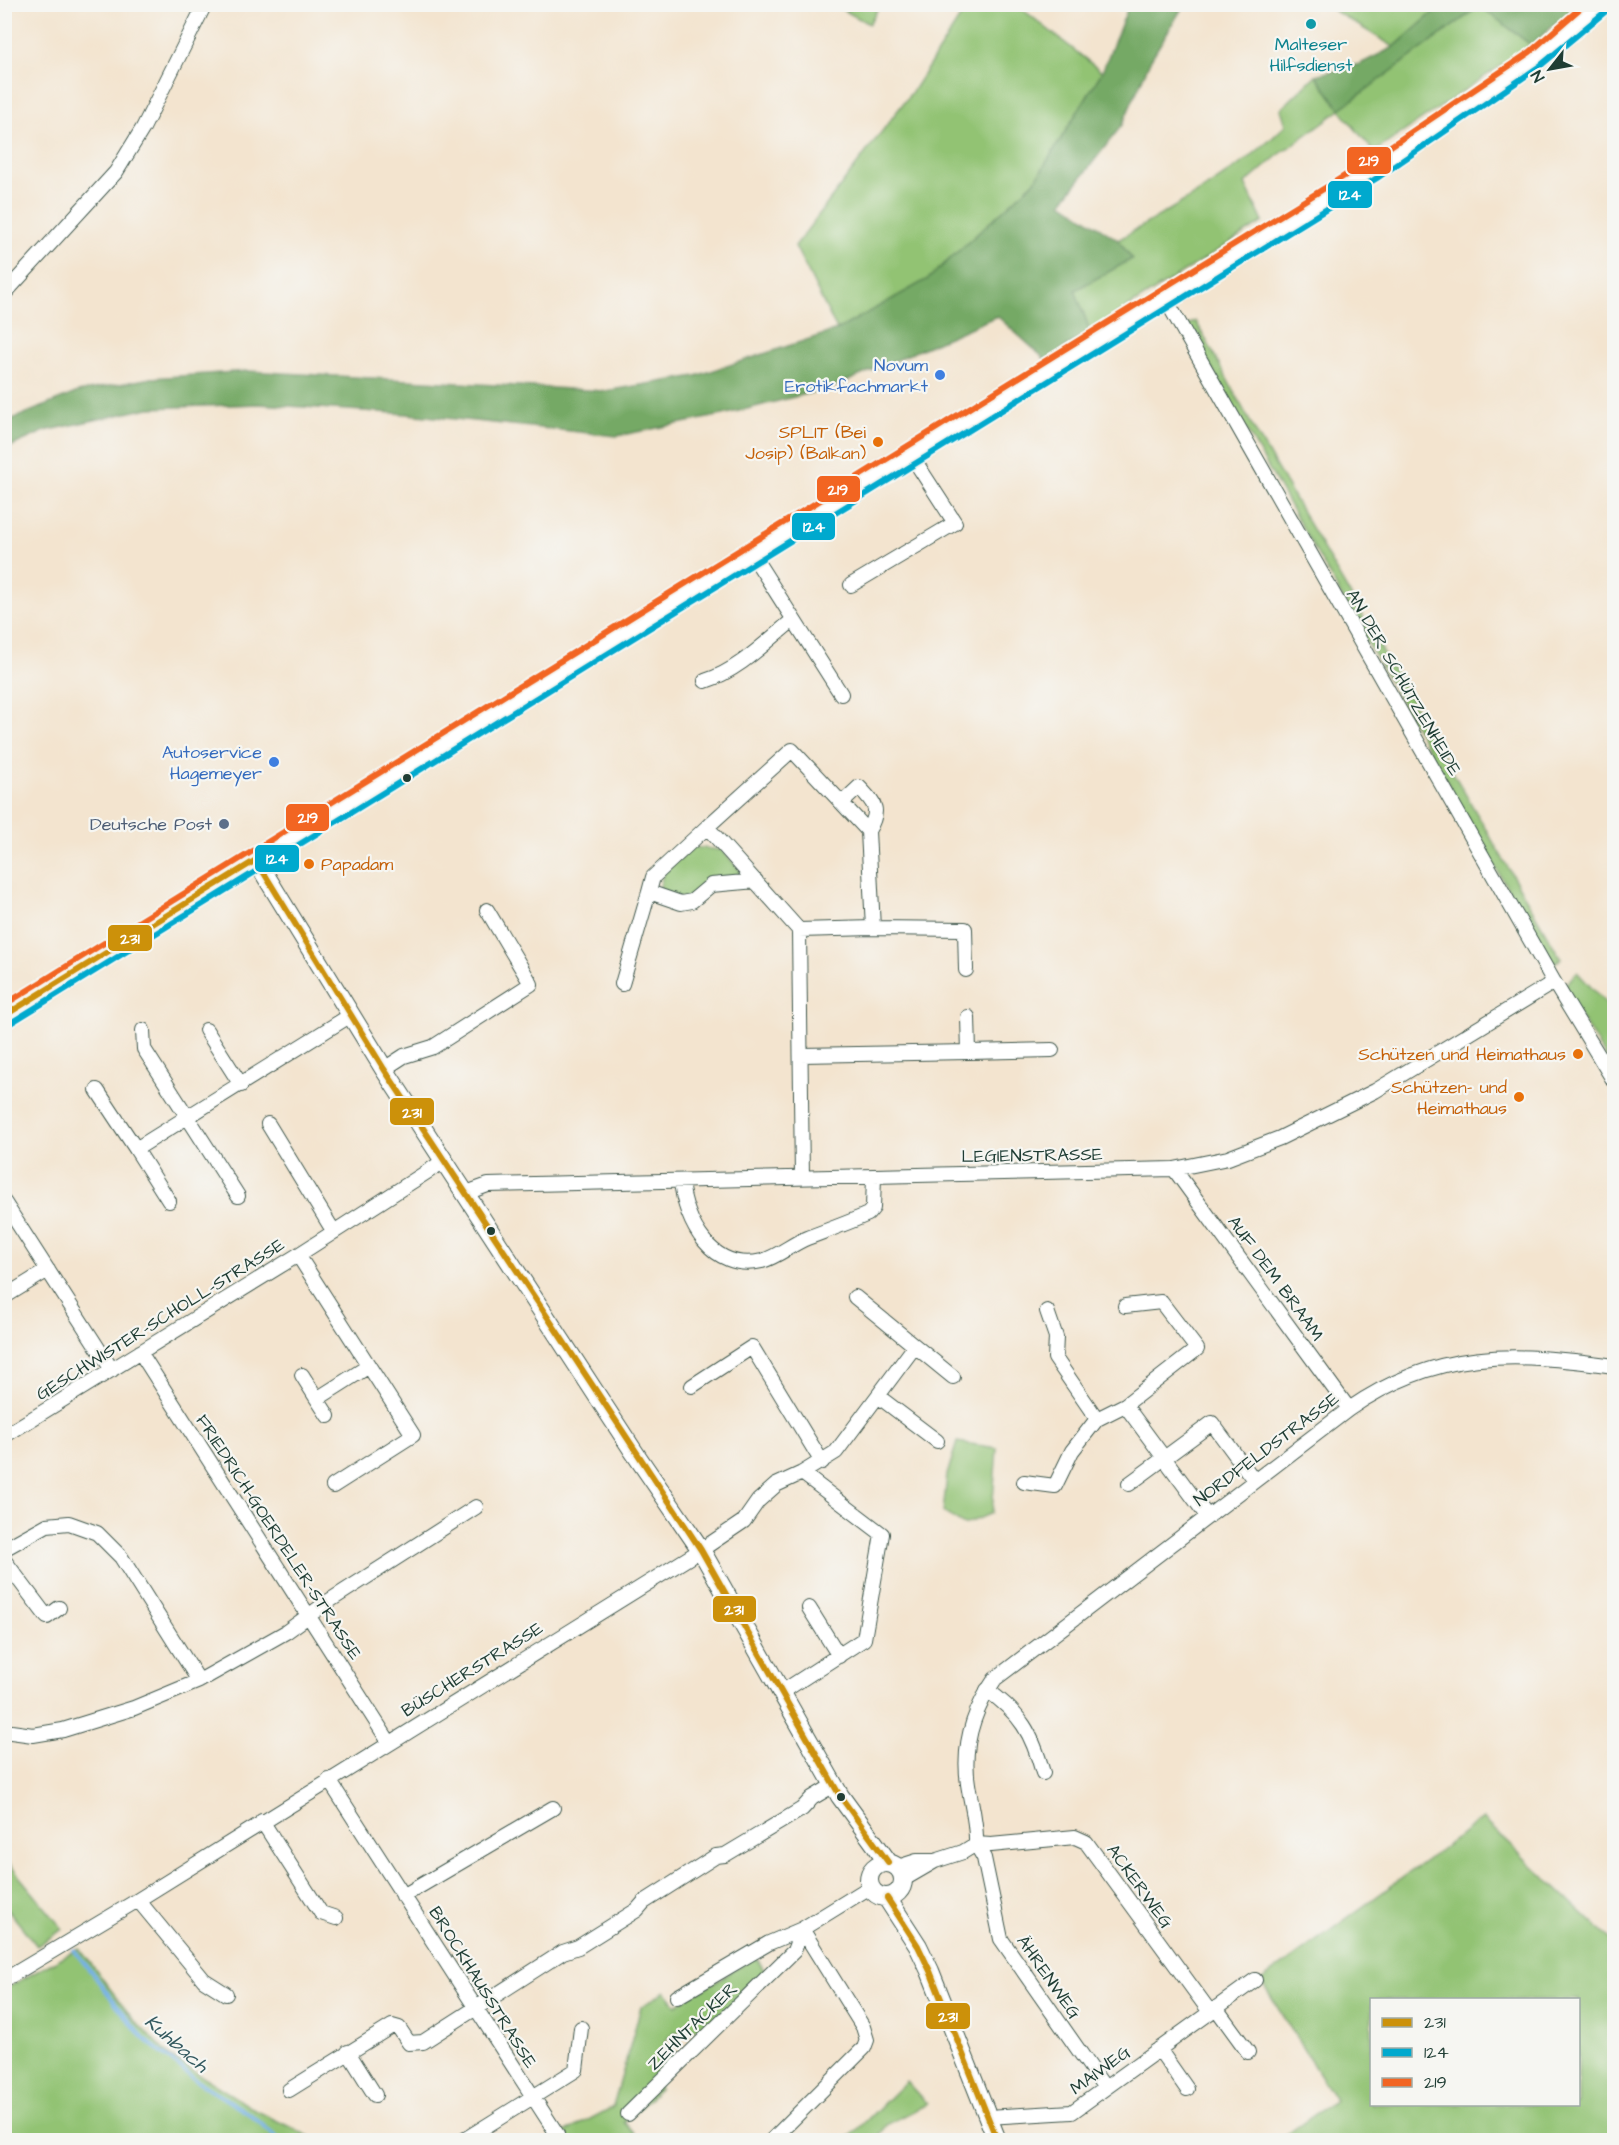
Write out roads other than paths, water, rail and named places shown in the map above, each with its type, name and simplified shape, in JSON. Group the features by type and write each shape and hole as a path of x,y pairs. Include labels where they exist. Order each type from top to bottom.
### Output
{"main road":[{"path":"4,1016 1372,170 1480,99 1535,59 1600,4"}],"street":[{"path":"4,294 116,172 143,128 205,4"},
{"name":"AN DER SCHÜTZENHEIDE","path":"1165,298 1554,982 1614,1081"},
{"path":"851,585 955,523 912,455"},
{"path":"752,554 841,694"},
{"path":"705,681 716,678 743,660 793,620"},
{"path":"622,984 653,877 792,750 868,831"},
{"path":"842,803 859,787 875,804 875,818 868,831 873,928"},
{"path":"707,827 799,930 802,1178"},
{"path":"256,860 384,1069 701,1550 888,1879 918,1946 997,2140"},
{"path":"649,892 681,903 692,901 711,885 756,881"},
{"path":"384,1069 404,1056 433,1047 531,984 487,910"},
{"path":"799,930 965,929 966,970"},
{"name":"LEGIENSTRASSE","path":"466,1193 481,1186 1174,1169 1227,1158 1280,1138 1375,1091 1554,982"},
{"path":"136,1149 351,1015"},
{"path":"968,1017 969,1052"},
{"path":"143,1030 144,1048 238,1196"},
{"path":"206,1030 241,1085"},
{"path":"801,1055 1052,1050"},
{"path":"97,1090 169,1201"},
{"path":"268,1124 334,1232"},
{"name":"GESCHWISTER-SCHOLL-STRASSE","path":"4,1436 298,1255 444,1161"},
{"name":"AUF DEM BRAAM","path":"1174,1169 1349,1409"},
{"path":"681,1181 686,1211 704,1242 727,1259 747,1263 762,1261 807,1238 868,1214 873,1208 874,1176"},
{"path":"4,1202 112,1370"},
{"path":"298,1255 413,1435 333,1486"},
{"path":"4,1298 48,1270"},
{"path":"855,1298 953,1377"},
{"path":"1024,1482 1055,1486 1072,1451 1097,1419 1125,1405 1197,1349 1161,1302 1125,1306"},
{"path":"1047,1311 1056,1337 1055,1358 1097,1419"},
{"name":"BÜSCHERSTRASSE","path":"4,1980 138,1900 744,1521 758,1501 776,1485 822,1462 836,1452 915,1346"},
{"path":"692,1386 752,1347 822,1462"},
{"name":"FRIEDRICH-GOERDELER-STRASSE","path":"140,1352 389,1742"},
{"name":"NORDFELDSTRASSE","path":"976,1844 977,1827 968,1782 966,1749 973,1718 987,1690 1005,1669 1254,1480 1349,1409 1402,1378 1427,1368 1463,1360 1511,1356 1614,1366"},
{"path":"317,1399 369,1366"},
{"path":"302,1376 328,1416"},
{"path":"879,1397 937,1441"},
{"path":"1125,1405 1207,1516"},
{"path":"1129,1484 1212,1424 1254,1480"},
{"path":"782,1692 864,1639 882,1534 802,1473"},
{"path":"4,1731 33,1735 63,1730 134,1708 199,1681 252,1653 476,1507"},
{"path":"59,1608 47,1617 5,1551 47,1525 69,1523 98,1533 121,1557 199,1681"},
{"path":"809,1608 839,1656"},
{"path":"987,1690 1012,1708 1035,1745 1043,1773"},
{"name":"BROCKHAUSSTRASSE","path":"329,1780 556,2134"},
{"path":"289,2090 392,2026 399,2028 409,2043 419,2044 563,1952 578,1947 637,1910 644,1902 716,1856 725,1855 802,1809 812,1798 834,1785"},
{"name":"BROCKHAUSSTRASSE","path":"403,1896 553,1808"},
{"path":"262,1821 321,1913 336,1918"},
{"name":"ACKERWEG","path":"976,1844 991,1845 1075,1837 1086,1842 1213,2010"},
{"path":"888,1879 963,1852 976,1844"},
{"name":"ÄHRENWEG","path":"976,1844 984,1858 1001,1939 1105,2088"},
{"name":"ZEHNTACKER","path":"677,1996 769,1943 802,1929 888,1879"},
{"path":"138,1900 204,1980 226,1994"},
{"path":"772,2140 864,2048 867,2040 863,2027 802,1929"},
{"name":"ZEHNTACKER","path":"628,2114 782,1964 794,1951 802,1929"},
{"path":"769,1943 782,1964"},
{"name":"MAIWEG","path":"988,2117 1072,2112 1255,1980"},
{"path":"1213,2010 1248,2052"},
{"name":"BROCKHAUSSTRASSE","path":"464,2140 576,2070 581,2028"},
{"name":"MAIWEG","path":"1159,2049 1187,2089"},
{"path":"348,2052 375,2095"}],"waterway":[{"name":"Kuhbach","path":"74,1950 143,2038 197,2081 251,2115 279,2140"}],"place":[{"name":"Malteser Hilfsdienst","path":"1311,24"},
{"name":"Novum Erotikfachmarkt","path":"940,375"},
{"name":"SPLIT (Bei Josip) (Balkan)","path":"878,442"},
{"name":"Autoservice Hagemeyer","path":"274,762"},
{"name":"Deutsche Post","path":"224,824"},
{"name":"Papadam","path":"309,864"},
{"name":"Schützen und Heimathaus","path":"1578,1054"},
{"name":"Schützen- und Heimathaus","path":"1519,1097"}]}
